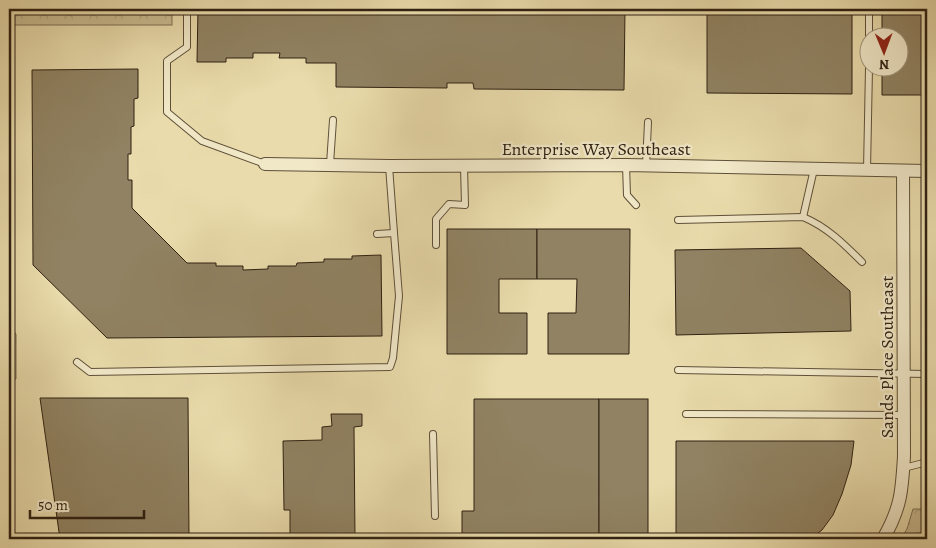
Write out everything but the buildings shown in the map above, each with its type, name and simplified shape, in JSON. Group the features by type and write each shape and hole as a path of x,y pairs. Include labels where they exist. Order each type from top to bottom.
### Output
{"street":[{"name":"Enterprise Way Southeast","path":"265,164 389,166 626,165 927,171"},
{"name":"Sands Place Southeast","path":"882,539 898,509 904,468 903,171"}],"lane":[{"path":"186,9 187,47 166,61 167,112 202,141 265,164"},
{"path":"869,9 869,28"},
{"path":"867,170 868,78"},
{"path":"330,164 333,120"},
{"path":"646,166 648,122"},
{"path":"626,165 627,195 636,205"},
{"path":"77,362 90,372 390,367 393,358 399,296 389,166"},
{"path":"436,245 436,219 449,204 465,205 464,166"},
{"path":"803,218 814,169"},
{"path":"678,220 803,218 818,224 834,235 862,262"},
{"path":"377,234 394,233"},
{"path":"678,370 927,374"},
{"path":"686,414 904,415"},
{"path":"433,434 435,516"},
{"path":"904,468 927,462"}],"green space":[{"path":"9,9 172,9 172,25 9,25"},
{"path":"9,326 16,334 16,379 9,380"},
{"path":"913,509 927,509 927,539 901,539 907,529"}]}
